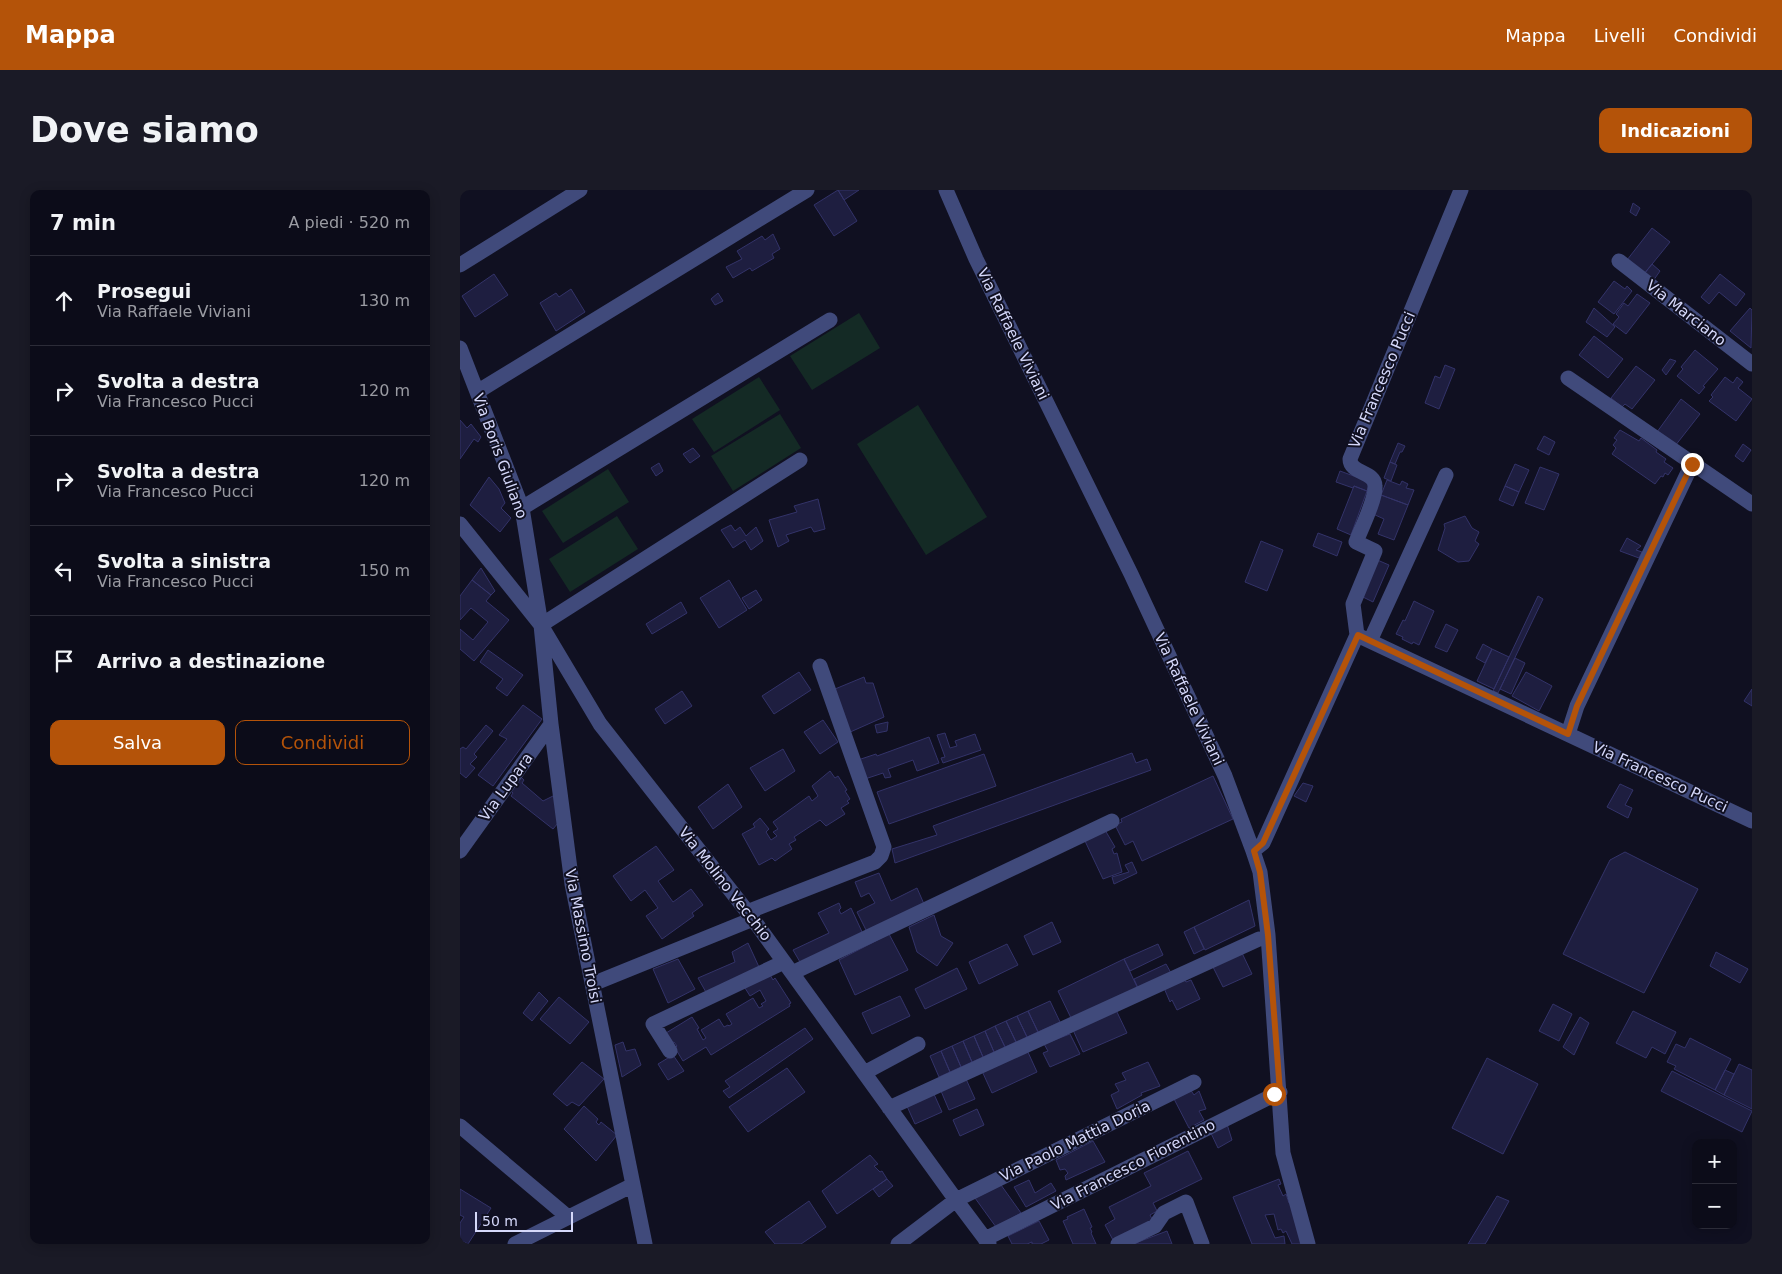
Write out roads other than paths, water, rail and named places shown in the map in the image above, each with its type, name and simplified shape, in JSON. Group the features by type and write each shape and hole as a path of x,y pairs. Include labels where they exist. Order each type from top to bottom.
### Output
{"street":[{"path":"460,265 580,190"},
{"path":"477,392 807,190"},
{"name":"Via Raffaele Viviani","path":"946,190 976,259 1143,599 1225,776 1254,851 1260,872 1268,935 1283,1153 1308,1244"},
{"name":"Via Francesco Pucci","path":"1461,190 1350,459 1350,464 1355,470 1373,480 1375,485 1373,498 1356,542 1375,551 1353,604 1364,638 1752,821"},
{"name":"Via Marciano","path":"1619,262 1752,364"},
{"path":"522,508 830,320"},
{"name":"Via Boris Giuliano","path":"460,348 522,508 541,625"},
{"path":"1568,378 1752,504"},
{"path":"541,625 800,460"},
{"path":"1568,734 1577,706 1692,464"},
{"path":"1254,851 1263,843 1446,475"},
{"name":"Via Molino Vecchio","path":"460,524 541,625 600,724 750,916 987,1241"},
{"name":"Via Massimo Troisi","path":"541,625 551,724 572,884 646,1244"},
{"path":"600,981 875,862 881,856 884,847 820,666"},
{"name":"Via Lupara","path":"460,851 551,724"},
{"path":"670,1051 653,1024 788,967 1112,821"},
{"path":"889,1108 1259,939"},
{"path":"864,1073 918,1044"},
{"name":"Via Paolo Mattia Doria","path":"898,1244 956,1200 1194,1082"},
{"name":"Via Francesco Fiorentino","path":"987,1241 1280,1092"},
{"path":"460,1126 568,1217"},
{"path":"515,1244 633,1185"},
{"path":"1118,1244 1155,1226 1164,1213 1186,1202 1202,1244"}]}
